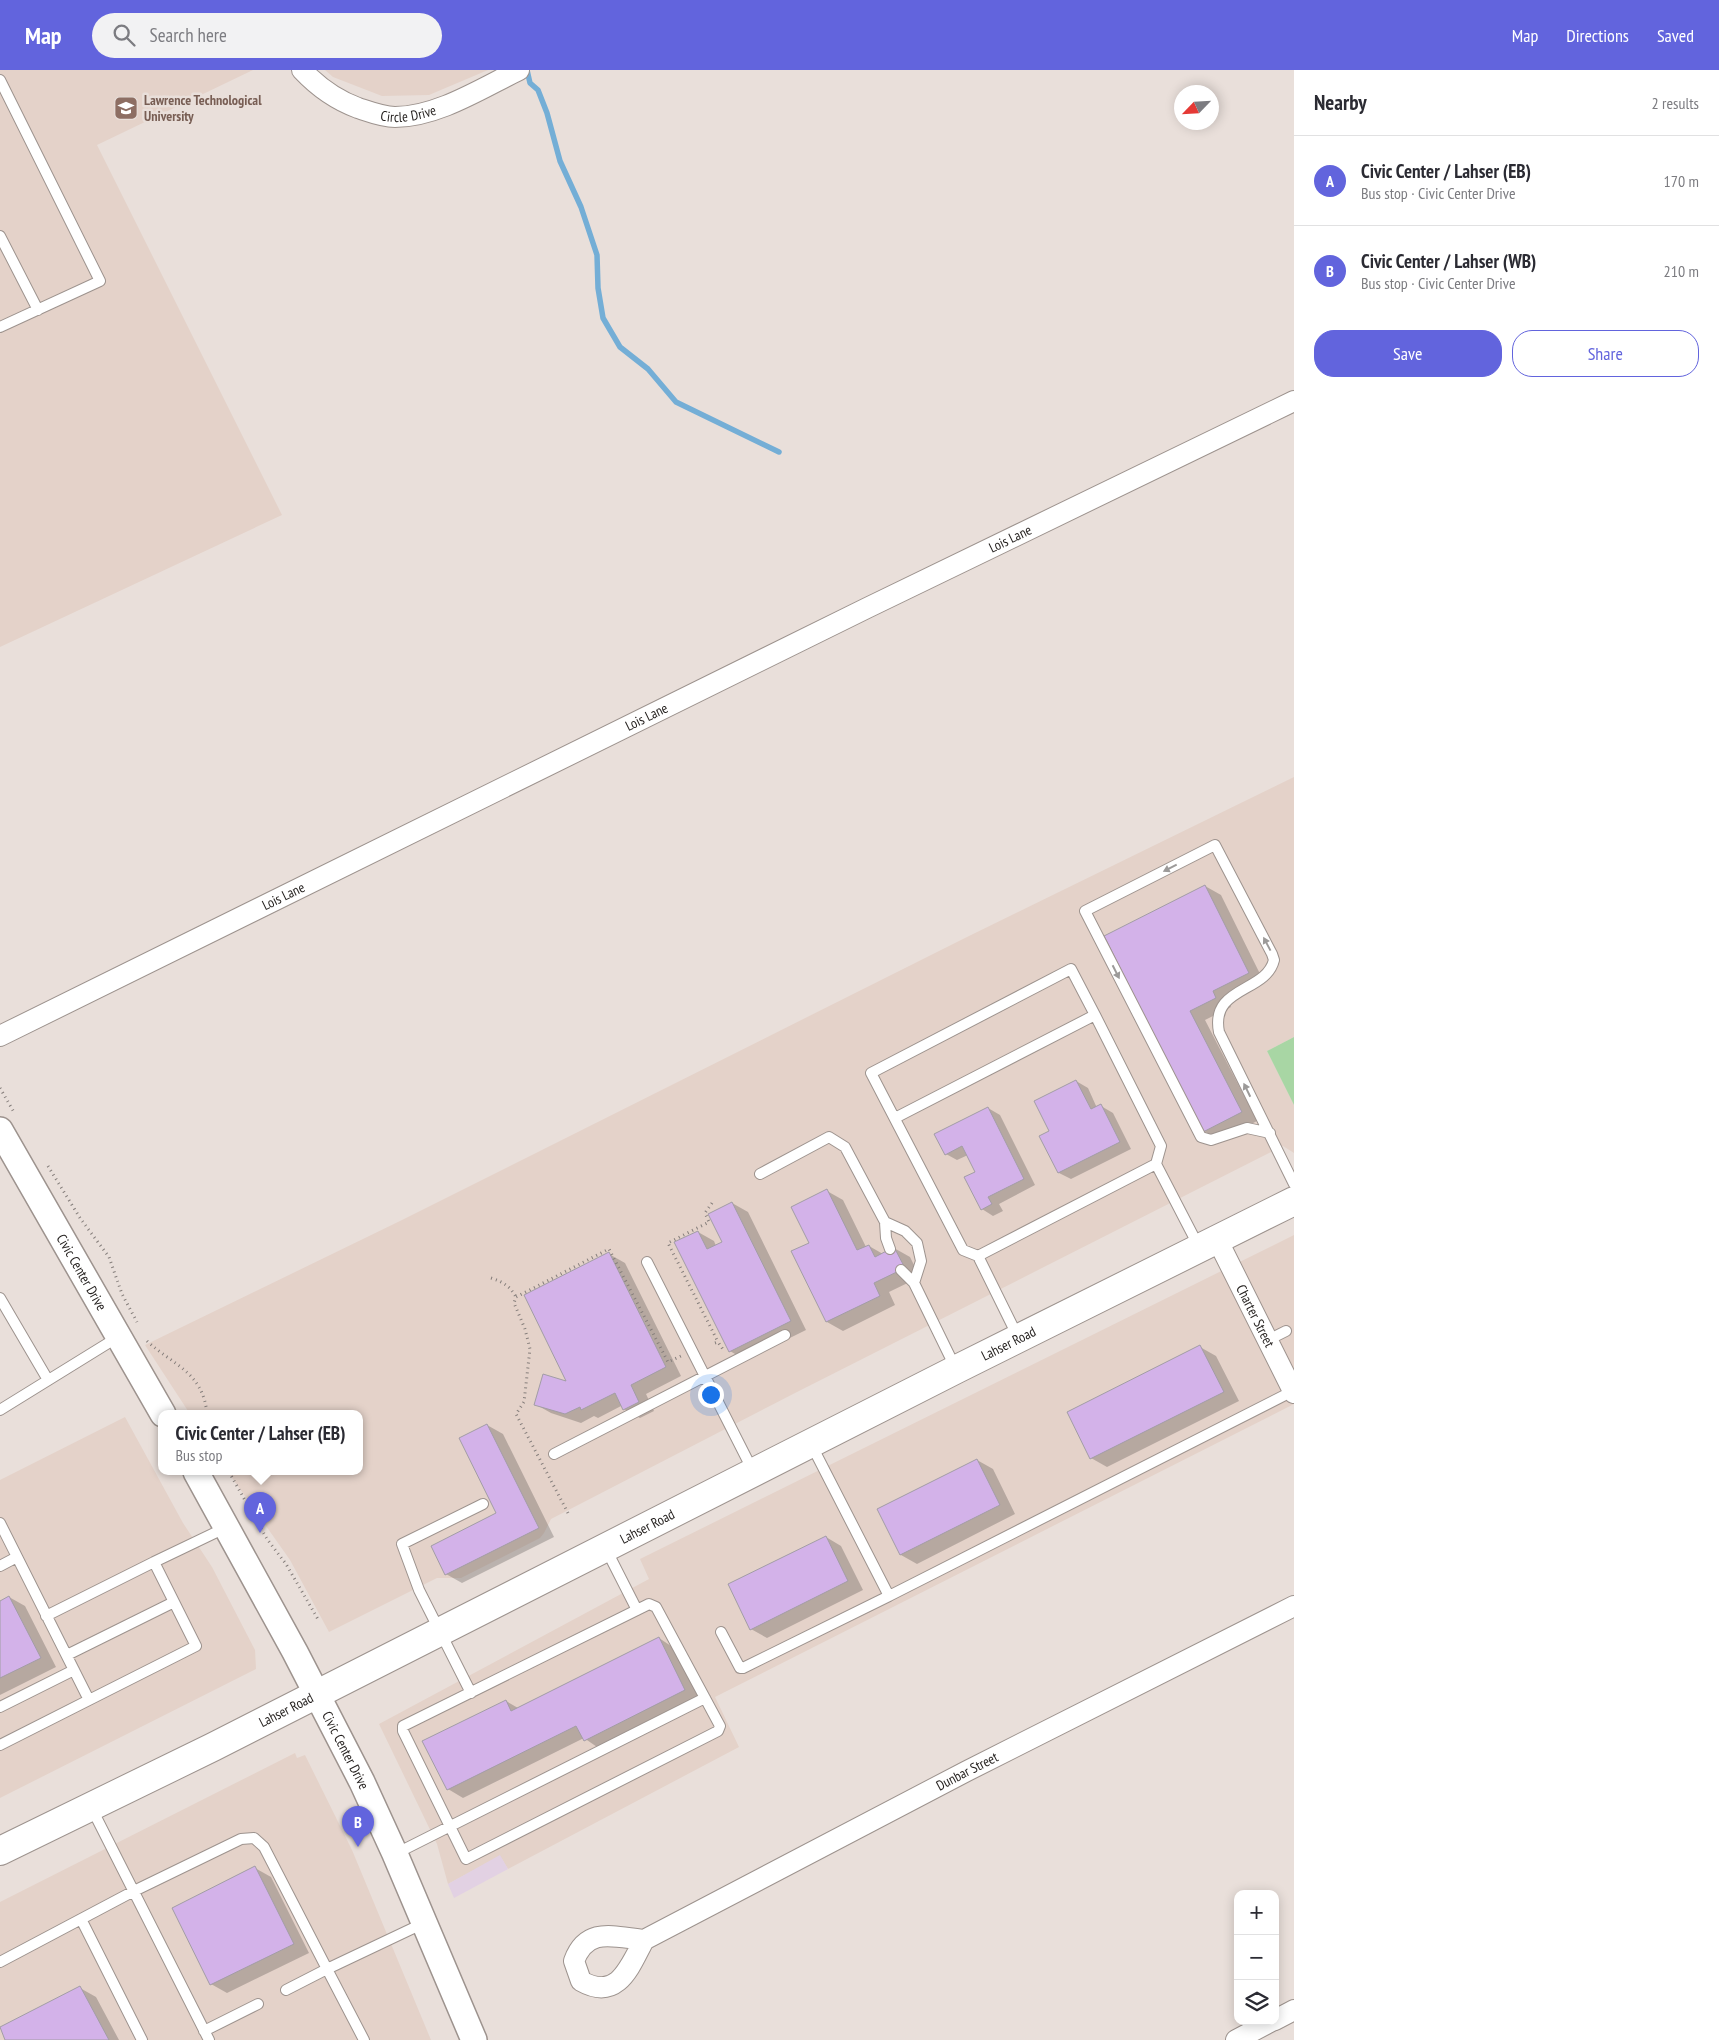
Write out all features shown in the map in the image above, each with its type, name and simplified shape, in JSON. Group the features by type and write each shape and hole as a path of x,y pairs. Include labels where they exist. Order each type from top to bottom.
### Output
{"main road":[{"name":"Lahser Road","path":"0,1851 213,1747 1019,1338 1294,1201"}],"street":[{"name":"Circle Drive","path":"302,70 328,94 371,113 393,118 415,116 434,110 519,70"},
{"name":"Lois Lane","path":"0,1036 867,608 1294,401"},
{"name":"Civic Center Drive","path":"9,1125 128,1331 161,1410"},
{"name":"Charter Street","path":"1208,1244 1268,1340 1294,1392"},
{"name":"Civic Center Drive","path":"198,1475 317,1693 395,1854 474,2040"},
{"name":"Dunbar Street","path":"644,1940 967,1771 1294,1606"},
{"path":"1279,2018 1294,2010"},
{"path":"1236,2040 1264,2025"}],"lane":[{"path":"0,80 100,281 0,327"},
{"path":"0,236 38,310"},
{"path":"1270,1133 1247,1128 1211,1140 1205,1140 1197,1134 1085,911 1215,845 1274,960 1268,972 1228,999 1222,1007 1218,1024 1220,1032 1270,1133 1294,1184"},
{"path":"978,1256 1156,1164 1162,1146 1072,969 871,1073 963,1250 978,1256 1019,1338"},
{"path":"894,1118 1095,1015"},
{"path":"760,1174 829,1137 845,1147 885,1222 886,1238 890,1249"},
{"path":"1156,1164 1208,1244"},
{"path":"885,1222 905,1231 916,1243 921,1261 914,1283"},
{"path":"647,1262 754,1472"},
{"path":"901,1270 914,1283 957,1370"},
{"path":"0,1298 48,1380"},
{"path":"1268,1340 1286,1330"},
{"path":"0,1410 128,1331"},
{"path":"554,1454 785,1335"},
{"path":"720,1632 740,1668 743,1668 1294,1392"},
{"path":"811,1444 889,1596"},
{"path":"470,1693 439,1633 410,1570 402,1544 483,1504"},
{"path":"0,1523 89,1700"},
{"path":"46,1616 226,1527"},
{"path":"605,1548 637,1610"},
{"path":"0,1566 17,1557"},
{"path":"0,1745 196,1646 154,1562"},
{"path":"66,1655 174,1602"},
{"path":"649,1604 656,1607 720,1726 718,1731 701,1740 466,1859 403,1732 403,1726 470,1693 649,1604"},
{"path":"0,1707 74,1670"},
{"path":"395,1854 705,1698"},
{"path":"91,1805 207,2035 258,2004"},
{"path":"0,1962 134,1891 241,1839 254,1838 264,1847 364,2040"},
{"path":"81,1919 142,2040"},
{"path":"286,1990 424,1923"}],"path":[{"path":"0,1088 9,1125"},
{"path":"47,1164 80,1218 109,1256 122,1294 128,1331"},
{"path":"712,1203 705,1213 709,1222 668,1243 718,1342"},
{"path":"568,1513 516,1414 524,1402 530,1349 525,1329 514,1303 516,1297 609,1249 668,1362 683,1355"},
{"path":"491,1278 502,1281 511,1288 516,1297"},
{"path":"143,1333 148,1341 186,1370 198,1382 206,1410"},
{"path":"231,1475 267,1539 286,1564 319,1621"}],"shaded area":[{"path":"0,70 253,70 97,145 282,515 0,647"},
{"path":"325,70 488,70 429,95 382,96 333,77"},
{"path":"1294,777 1294,1037 1267,1051 1294,1105 1294,1153 1283,1146 551,1519 540,1538 461,1578 437,1578 329,1632 290,1560 230,1475 363,1475 363,1410 187,1410 145,1345 400,1221 967,937"},
{"path":"1294,1235 1294,1404 715,1697 739,1747 508,1869 500,1856 448,1884 437,1844 379,1724 649,1579 640,1559"},
{"path":"125,1417 183,1523 212,1567 255,1650 256,1669 0,1798 0,1480"},
{"path":"295,1753 297,1758 305,1755 352,1850 431,2040 0,2040 0,1902"},
{"path":"500,1855 508,1869 454,1898 448,1884"}],"green space":[{"path":"1294,1037 1294,1105 1267,1051"}],"building":[{"path":"1205,885 1249,973 1213,991 1216,998 1190,1011 1242,1112 1203,1132 1104,936"},
{"path":"1076,1080 1091,1109 1101,1104 1120,1142 1058,1173 1039,1136 1049,1131 1034,1101"},
{"path":"988,1107 1024,1179 988,1197 992,1204 981,1210 964,1177 975,1172 962,1146 945,1155 934,1134"},
{"path":"827,1189 857,1250 869,1245 875,1257 894,1247 905,1268 874,1283 880,1296 826,1322 791,1251 809,1243 791,1207"},
{"path":"732,1202 791,1321 729,1352 674,1242 698,1231 707,1249 722,1242 708,1214"},
{"path":"609,1252 666,1367 631,1385 639,1402 623,1410 615,1393 581,1410 580,1407 565,1414 534,1405 543,1374 566,1381 524,1295"},
{"path":"1200,1345 1224,1392 1090,1459 1067,1412"},
{"path":"487,1424 539,1528 445,1575 431,1546 496,1513 459,1438"},
{"path":"977,1459 1000,1505 900,1555 877,1509"},
{"path":"826,1536 848,1581 750,1630 728,1584"},
{"path":"9,1596 41,1658 0,1678 0,1601"},
{"path":"659,1637 685,1690 584,1741 576,1726 447,1790 422,1741 506,1700 511,1711"},
{"path":"255,1866 294,1944 210,1985 172,1908"},
{"path":"80,1986 109,2040 5,2040 0,2027"}],"waterway":[{"path":"527,70 530,83 538,90 547,113 560,161 581,207 597,255 598,288 603,318 620,347 648,369 676,402 779,452"}],"place":[{"name":"Lawrence Technological University","path":"126,108"},
{"name":"Civic Center / Lahser (EB)","path":"260,1533"},
{"name":"Civic Center / Lahser (WB)","path":"358,1847"}]}
